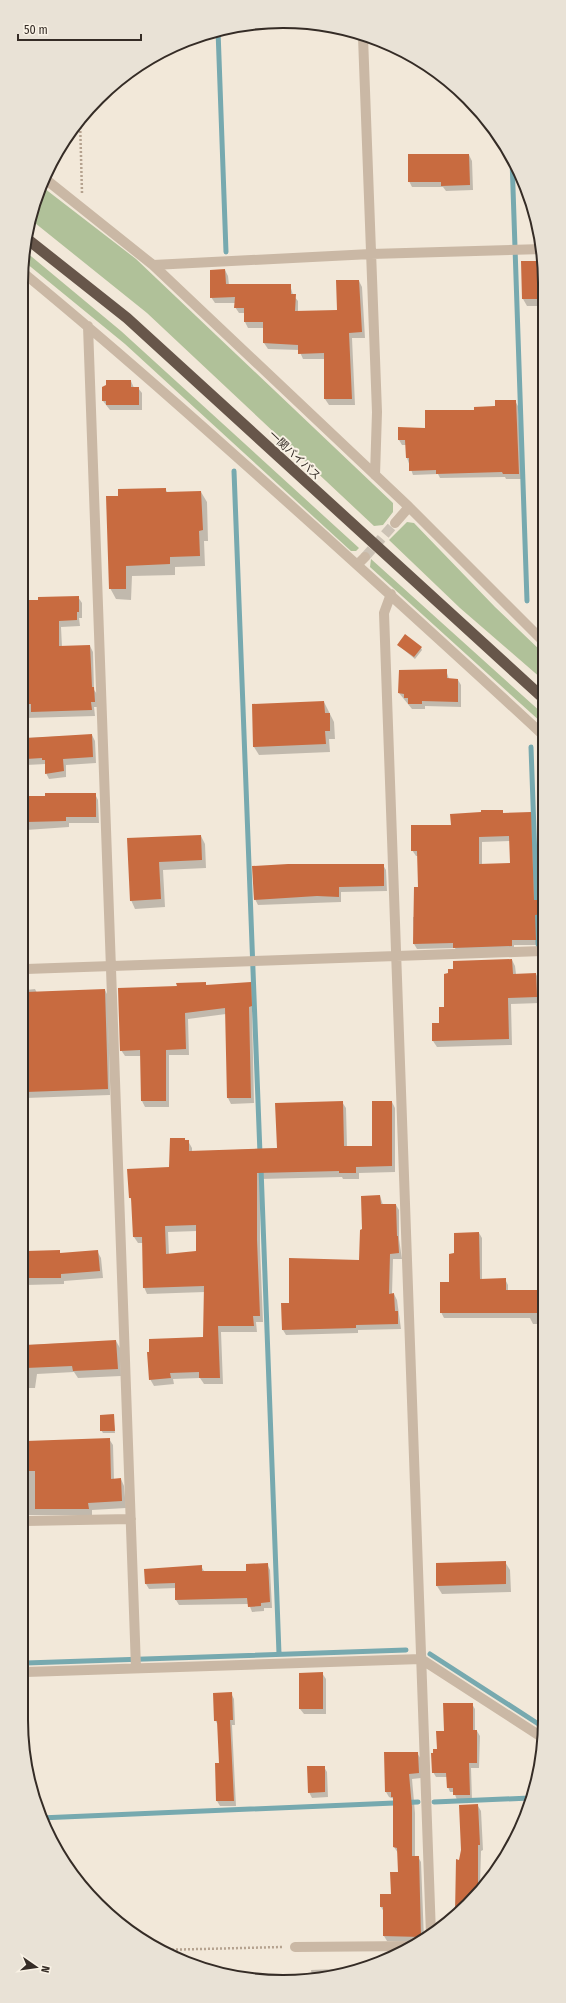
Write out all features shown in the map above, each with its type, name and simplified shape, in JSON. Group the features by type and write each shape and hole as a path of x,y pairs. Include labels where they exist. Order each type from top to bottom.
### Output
{"highway":[{"name":"一関バイパス","path":"31,242 126,318 538,693"}],"street":[{"path":"363,41 377,412 374,475"},
{"path":"49,182 152,265 409,507 538,636"},
{"path":"152,265 371,254 536,249"},
{"path":"28,277 88,326 391,594 538,730"},
{"path":"88,326 136,1668"},
{"path":"395,523 409,507"},
{"path":"357,565 365,557"},
{"path":"391,594 384,613 431,1928"},
{"path":"28,969 538,951"},
{"path":"28,1521 131,1519"},
{"path":"28,1672 422,1659 537,1734"},
{"path":"296,1947 401,1946"}],"path":[{"path":"78,206 83,192 80,129"},
{"path":"172,1950 296,1947"}],"green space":[{"path":"46,189 136,259 393,503 393,512 383,525 374,526 147,313 35,223"},
{"path":"30,255 121,331 359,548 356,551 351,551 125,344 29,265"},
{"path":"407,522 414,523 495,607 538,648 538,676 460,608 389,540"},
{"path":"371,559 538,709 538,719 370,567"}],"building":[{"path":"408,154 469,154 470,185 441,186 441,182 408,182"},
{"path":"521,261 537,261 538,299 522,299"},
{"path":"225,269 226,284 291,284 291,294 296,294 295,311 337,310 336,280 359,280 362,332 349,333 352,399 324,399 324,353 298,354 298,345 263,343 263,322 244,322 244,308 234,308 235,297 210,298 210,270"},
{"path":"106,380 131,380 131,387 139,387 139,405 106,405 106,401 102,401 102,387 106,385"},
{"path":"495,400 516,400 519,474 503,474 502,472 436,474 436,470 409,471 409,458 406,458 405,440 398,440 398,427 425,428 425,410 474,410 474,407 495,406"},
{"path":"166,488 166,492 201,491 203,530 199,531 200,556 170,557 170,564 126,566 126,589 109,589 106,496 118,496 118,489"},
{"path":"79,596 79,612 77,612 77,620 59,621 59,646 90,645 92,687 94,687 95,702 91,702 92,710 31,712 31,704 28,704 28,600 38,600 38,597"},
{"path":"405,634 422,647 414,657 397,645"},
{"path":"447,669 447,678 458,679 458,702 422,701 422,704 408,704 408,698 404,698 404,694 398,693 399,670"},
{"path":"324,701 325,713 330,713 330,731 325,731 326,744 253,747 252,704"},
{"path":"92,734 93,757 63,759 64,771 45,774 45,760 42,760 42,758 28,759 28,738"},
{"path":"45,793 96,793 96,817 66,817 66,821 28,822 28,796 45,796"},
{"path":"481,810 503,810 503,813 531,812 534,900 538,900 538,915 535,915 536,940 512,940 512,946 453,948 453,943 413,944 414,887 418,887 417,851 411,851 411,825 451,825 450,814 481,812","holes":["509,836 510,863 479,864 479,837"]},
{"path":"201,835 202,860 159,862 161,899 130,901 127,838"},
{"path":"288,864 384,864 384,886 339,887 339,897 317,896 254,900 252,866"},
{"path":"512,959 513,974 536,973 537,997 508,998 509,1039 432,1041 432,1023 439,1023 439,1007 444,1007 444,974 448,973 448,969 453,969 453,961"},
{"path":"206,982 206,985 251,982 252,1006 249,1007 251,1098 227,1098 225,1008 185,1013 186,1049 166,1050 166,1101 141,1101 140,1050 120,1051 118,988 177,986 176,983"},
{"path":"105,989 108,1089 28,1092 28,992"},
{"path":"343,1101 344,1146 372,1146 372,1101 392,1101 392,1166 356,1167 356,1173 339,1173 339,1171 257,1173 257,1240 260,1316 253,1316 254,1326 218,1326 220,1378 199,1378 199,1372 170,1373 171,1378 149,1380 147,1352 149,1352 149,1339 203,1337 204,1286 143,1288 142,1237 133,1237 131,1198 129,1198 127,1169 169,1167 170,1138 185,1138 185,1140 189,1140 189,1151 277,1148 275,1103","holes":["196,1225 196,1251 166,1254 165,1226"]},
{"path":"380,1195 381,1204 396,1204 399,1253 390,1254 389,1294 394,1293 395,1311 398,1311 398,1324 356,1325 356,1328 282,1330 281,1303 289,1303 289,1258 359,1260 360,1230 362,1229 361,1196"},
{"path":"479,1232 480,1279 506,1278 506,1290 538,1290 538,1313 440,1313 440,1282 449,1282 449,1254 454,1253 454,1233"},
{"path":"60,1250 60,1253 98,1250 100,1271 61,1274 61,1278 28,1278 28,1251"},
{"path":"116,1340 118,1369 73,1371 72,1366 28,1368 28,1345"},
{"path":"114,1414 115,1431 100,1431 100,1415"},
{"path":"110,1438 111,1479 121,1478 122,1501 88,1503 89,1509 35,1509 35,1471 28,1471 28,1441"},
{"path":"506,1561 506,1584 436,1586 436,1563"},
{"path":"268,1563 270,1602 261,1603 261,1606 248,1607 247,1598 175,1600 175,1583 145,1584 144,1569 202,1565 202,1571 246,1571 246,1564"},
{"path":"323,1672 323,1709 299,1709 299,1673"},
{"path":"232,1692 233,1720 230,1720 234,1801 216,1801 215,1763 219,1763 217,1721 214,1721 213,1693"},
{"path":"443,1703 473,1703 473,1730 477,1730 477,1763 469,1763 470,1795 453,1795 453,1788 447,1788 446,1773 432,1773 431,1753 433,1753 433,1749 437,1749 436,1731 444,1731"},
{"path":"384,1752 418,1752 419,1773 409,1774 412,1807 412,1856 419,1856 421,1934 417,1937 383,1936 383,1907 380,1907 380,1894 391,1894 390,1872 398,1872 397,1848 393,1847 393,1797 391,1797 391,1792 385,1792"},
{"path":"307,1766 325,1766 325,1792 308,1793"},
{"path":"478,1804 480,1845 478,1845 478,1884 455,1908 456,1859 459,1860 461,1850 459,1805"}],"waterway":[{"path":"218,37 226,252"},
{"path":"512,171 527,601"},
{"path":"234,471 260,1154"},
{"path":"531,747 538,943"},
{"path":"261,1168 279,1654"},
{"path":"28,1663 406,1650"},
{"path":"430,1654 538,1724"},
{"path":"434,1802 525,1798"},
{"path":"47,1818 418,1802"}],"tunnel":[{"path":"365,557 395,523"}]}
